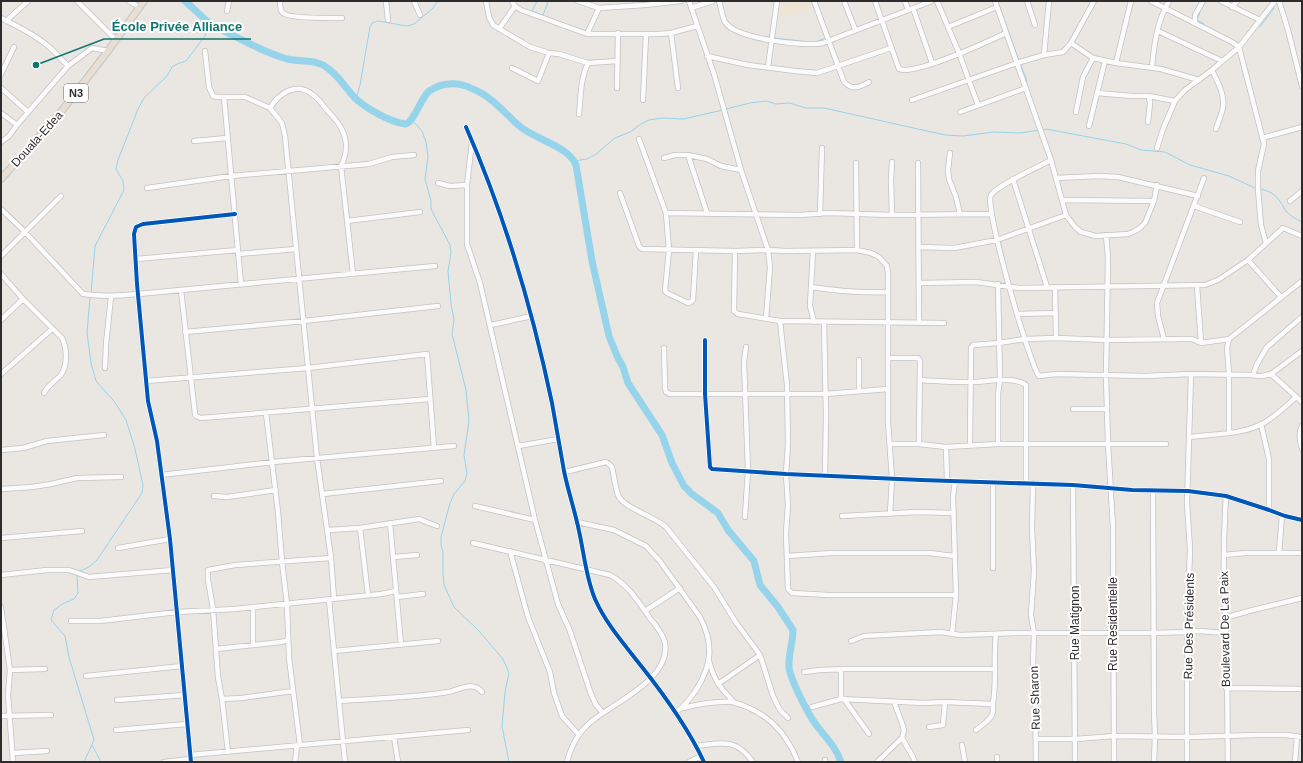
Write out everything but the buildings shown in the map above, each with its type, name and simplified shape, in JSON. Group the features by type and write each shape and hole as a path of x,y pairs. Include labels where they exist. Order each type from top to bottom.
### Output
{"highway":[{"name":"Douala-Edea","path":"1,179 60,113 144,1"}],"street":[{"path":"6,21 28,1"},
{"path":"77,1 116,40"},
{"path":"130,1 139,7"},
{"path":"227,11 229,1"},
{"path":"280,1 281,11 284,14 342,18"},
{"path":"386,1 388,20"},
{"path":"414,1 420,15"},
{"path":"486,1 489,17 493,25 530,47 588,63 617,60"},
{"path":"512,1 515,6 521,10 587,34 671,33 697,26"},
{"path":"578,1 599,8 681,1"},
{"path":"689,1 741,170 757,213 768,250 770,267 766,319"},
{"path":"691,8 713,1"},
{"path":"719,1 725,22 730,27 743,34 756,38 812,44 823,43 855,29 932,1"},
{"path":"768,67 777,1"},
{"path":"814,1 844,82 850,87 859,87 869,82"},
{"path":"844,1 855,29"},
{"path":"875,1 891,48 899,69 901,70 932,63 1006,33"},
{"path":"905,1 910,9 932,63"},
{"path":"937,1 959,53 978,105"},
{"path":"994,1 1051,160 1066,215 1075,228 1088,235 1096,236 1128,234 1140,228 1145,222 1154,201 1157,185"},
{"path":"1027,1 1035,25"},
{"path":"1044,55 1049,1"},
{"path":"912,100 1017,63 1044,55 1064,52 1071,43 1094,1"},
{"path":"1116,63 1131,1"},
{"path":"1151,1 1232,42 1238,47 1264,147 1258,171 1258,202 1260,225 1266,243"},
{"path":"1152,68 1154,44 1168,1"},
{"path":"1187,19 1195,14 1203,1"},
{"path":"1221,1 1260,20"},
{"path":"1232,7 1237,1"},
{"path":"1157,148 1175,101 1185,90 1212,70 1238,47 1275,1"},
{"path":"1279,1 1302,86"},
{"path":"499,29 515,6"},
{"path":"948,27 997,7"},
{"path":"587,34 599,8"},
{"path":"1195,14 1195,23"},
{"path":"1,18 39,39 68,66"},
{"path":"1158,31 1222,61"},
{"path":"617,88 618,33"},
{"path":"671,33 678,88"},
{"path":"643,100 646,34"},
{"path":"1071,43 1093,58 1176,72 1199,80"},
{"path":"1,74 14,47"},
{"path":"2,140 9,136 68,66 92,48 108,51"},
{"path":"707,56 748,65 817,73 891,48"},
{"path":"205,50 211,94 217,97 245,97 270,108 282,123 285,136 317,458 332,558 331,599 334,651 345,762"},
{"path":"512,68 538,81 549,53"},
{"path":"1076,112 1083,77 1093,58"},
{"path":"1089,126 1105,61"},
{"path":"580,114 582,80 588,63"},
{"path":"1212,70 1222,94 1223,104 1223,109 1216,129"},
{"path":"1,88 28,112"},
{"path":"270,108 286,91 294,88 305,90 313,94 341,128 346,148 346,157 341,166 353,274"},
{"path":"960,112 1026,88"},
{"path":"1097,93 1149,96 1175,101"},
{"path":"1148,122 1150,110 1149,96"},
{"path":"224,97 240,284"},
{"path":"1,113 17,125"},
{"path":"466,127 513,250 532,316 559,439 564,472 595,599 612,627 651,678 675,713 696,746 704,762"},
{"path":"1262,138 1302,127"},
{"path":"194,141 227,138"},
{"path":"638,139 666,212 669,250 665,291 688,302 693,300 696,250"},
{"path":"472,140 467,185 467,244 480,283 491,325 535,520 558,604 580,660 591,694 596,705 603,713"},
{"path":"820,214 822,148"},
{"path":"950,153 948,164 949,175 960,214"},
{"path":"147,188 231,176 370,164 392,157 414,155"},
{"path":"664,158 675,155 688,155 707,159 721,166 741,170"},
{"path":"688,155 706,213"},
{"path":"1051,160 1012,179 990,196 991,214 1017,314 1039,376 1056,374 1106,376 1229,374 1262,376 1271,374 1301,353"},
{"path":"892,162 892,215"},
{"path":"856,163 857,250"},
{"path":"918,163 919,323"},
{"path":"1056,178 1092,176 1118,177 1157,185 1198,196"},
{"path":"1164,339 1158,316 1157,303 1204,178"},
{"path":"1012,179 1047,287"},
{"path":"438,183 450,186 467,185"},
{"path":"1290,202 1302,191"},
{"path":"620,193 639,246 646,250 857,250 871,253 879,257 887,266 889,322 888,389 892,479 890,514"},
{"path":"1,256 61,196"},
{"path":"1062,200 1154,201"},
{"path":"1194,206 1240,222"},
{"path":"1,209 84,294 111,297 435,266"},
{"path":"347,221 420,212"},
{"path":"666,212 800,215 840,213 892,215 991,214"},
{"path":"190,759 170,539 157,441 148,401 134,234 135,229 138,226 173,220 235,214"},
{"path":"919,247 954,248 998,240 1066,215"},
{"path":"919,282 976,282 1019,288 1197,286 1211,284 1248,260 1283,228 1302,236"},
{"name":"Rue Residentielle","path":"1106,235 1108,258 1106,376 1113,528 1114,762"},
{"path":"136,259 296,249"},
{"path":"813,250 810,306 814,322"},
{"path":"735,251 735,313 766,319 814,322 944,323"},
{"path":"1248,260 1281,297"},
{"path":"1,274 62,338 64,342 64,369 61,375 44,393"},
{"path":"970,446 972,346 1025,339 1056,338 1107,340 1192,339 1201,343 1229,339 1302,280"},
{"path":"998,284 997,299 1000,380 998,394 998,444"},
{"path":"1197,286 1201,343"},
{"path":"811,287 846,292 888,292"},
{"path":"1055,287 1056,338"},
{"path":"182,290 190,378 195,414 198,417 201,418 430,399"},
{"path":"105,368 111,297"},
{"path":"1,320 24,299"},
{"path":"185,332 304,321 438,306"},
{"path":"1017,314 1056,313"},
{"path":"491,325 532,316"},
{"path":"1253,375 1266,347 1302,317"},
{"path":"780,320 784,351 788,444 786,474 788,505 786,533 788,556 787,586 790,592 828,595 956,595"},
{"path":"824,322 826,416 825,475"},
{"path":"1,374 52,329"},
{"path":"1229,339 1227,348 1229,374 1229,432"},
{"path":"705,340 710,467 714,469 892,479 1026,483 1110,487 1132,490 1188,491 1226,496 1282,515 1302,520"},
{"path":"745,517 748,470 744,362 746,347"},
{"path":"664,348 666,392 670,394 825,394 888,389"},
{"path":"146,381 308,368 427,354 434,448"},
{"path":"888,358 919,359 919,444"},
{"path":"859,360 859,391"},
{"name":"Rue Des Présidents","path":"1187,762 1187,632 1190,549 1187,503 1191,374"},
{"path":"1271,374 1302,402"},
{"path":"920,380 971,382 1010,380 1024,383 1026,385 1026,483"},
{"path":"1189,437 1242,431 1261,424 1279,412 1296,397"},
{"path":"1073,409 1107,409"},
{"path":"266,412 273,462 287,604 288,640 298,745 295,762"},
{"path":"1261,424 1269,459 1269,510"},
{"path":"1302,426 1299,432 1302,449"},
{"path":"1,450 23,448 47,441 104,435"},
{"path":"518,446 559,439"},
{"path":"890,444 946,446 998,444 1166,444"},
{"path":"161,475 273,462 454,446"},
{"path":"946,446 948,480"},
{"path":"564,472 606,462 610,464 618,496 621,500 626,505 661,522 714,587 735,621 760,655 773,696 780,710 788,718"},
{"path":"1,489 32,487 77,478 121,477"},
{"path":"322,494 441,481"},
{"path":"952,634 956,595 953,497 955,481"},
{"path":"993,483 993,568"},
{"name":"Rue Sharon","path":"1033,484 1032,528 1034,571 1031,615 1034,633 1033,665 1037,739 1036,762"},
{"name":"Rue Matignon","path":"1073,485 1075,762"},
{"path":"214,496 227,497 276,490"},
{"path":"1153,490 1154,762"},
{"name":"Boulevard De La Paix","path":"1226,496 1223,541 1228,762"},
{"path":"475,506 535,520"},
{"path":"842,516 917,512 954,513"},
{"path":"1279,553 1282,515"},
{"path":"328,530 360,528 419,519 437,526"},
{"path":"577,522 614,530 646,546 659,560 694,607 705,628 709,646 709,661 712,672 718,684 734,702"},
{"path":"390,523 401,645"},
{"path":"360,528 368,595"},
{"path":"1,538 82,531"},
{"path":"118,548 170,539"},
{"path":"473,543 610,575 624,585 634,596 656,626 664,641 664,658 660,668 651,678 591,721 573,744 567,762"},
{"path":"510,551 528,617 550,672 554,693 562,716 579,735"},
{"path":"788,556 832,553 929,553 954,556"},
{"path":"1224,555 1302,553"},
{"path":"393,557 418,555"},
{"path":"228,752 218,677 213,609 208,580 208,570 236,565 332,558"},
{"path":"1,575 47,570 69,570 89,577 173,570"},
{"path":"645,611 680,588"},
{"path":"71,621 100,621 177,612 287,604 396,591"},
{"path":"397,597 423,594"},
{"path":"1224,618 1302,598"},
{"path":"1,607 2,624 10,670 8,695 11,715 14,762"},
{"path":"252,607 253,645"},
{"path":"851,640 874,635 941,632 952,634 996,634 1017,632 1114,634 1199,631 1226,633"},
{"path":"976,730 991,717 994,710 994,652 996,634"},
{"path":"216,649 288,640"},
{"path":"334,651 438,641"},
{"path":"718,684 760,655"},
{"path":"683,708 700,684 709,661"},
{"path":"86,676 182,666"},
{"path":"10,670 45,669"},
{"path":"804,672 820,670 994,669"},
{"path":"842,670 842,699 869,734"},
{"path":"339,701 449,692 471,686 476,686 482,692"},
{"path":"1226,688 1302,690"},
{"path":"222,699 242,698 293,691"},
{"path":"117,700 184,695"},
{"path":"812,707 842,699 923,703 945,702 993,704"},
{"path":"675,713 683,708 716,702 734,702 754,710 775,724 792,748 798,762"},
{"path":"877,762 902,738 904,730 894,702"},
{"path":"929,727 943,725 945,702"},
{"path":"1,716 51,715"},
{"path":"116,730 187,724"},
{"path":"164,762 228,752 468,730"},
{"path":"1037,739 1076,740 1114,736 1188,737 1281,735 1300,737 1295,762"},
{"path":"394,737 398,762"},
{"path":"902,738 915,762"},
{"path":"696,746 725,743 734,745 742,750 753,762"},
{"path":"962,745 965,762"},
{"path":"13,753 47,751"},
{"path":"689,762 701,756"}],"shaded area":[{"path":"782,1 812,1 814,7 779,19 779,10"}],"waterway":[{"path":"185,1 210,23 271,54 287,59 314,62 323,65 328,68 364,106 399,123 405,124 411,120 429,91 444,85 458,84 467,86 483,94 522,128 567,153 576,165 592,261 609,336 623,367 628,383 662,435 672,463 684,486 692,494 718,513 728,530 754,561 760,585 778,607 793,630 789,662 790,673 809,714 834,747 841,762"},
{"path":"356,99 372,23 378,21 407,26 414,24 432,9 438,1"},
{"path":"537,1 532,11 537,13"},
{"path":"538,14 543,15 548,2"},
{"path":"999,5 1019,61"},
{"path":"1260,27 1274,8"},
{"path":"1200,12 1197,20 1204,24"},
{"path":"91,294 95,246 124,190 123,181 116,169 118,160 138,109 144,98 167,76 172,67 186,61 205,36 209,22"},
{"path":"764,37 771,37"},
{"path":"774,38 809,42"},
{"path":"818,41 826,38"},
{"path":"700,39 704,52"},
{"path":"1020,63 1027,81"},
{"path":"726,109 766,101 776,104 789,103 806,108 824,108 945,135 963,136 993,132 1020,133 1039,130"},
{"path":"574,161 587,159 596,154 615,138 630,132 649,120 662,118 683,119 723,110"},
{"path":"412,120 422,131 426,142 428,157 425,179 431,201 431,209 450,245 451,253 448,271 454,320 452,334 466,390 469,421 464,455 467,473 465,481 454,494 450,503 441,537 444,585 454,607 479,631 503,659 509,673 505,692 502,726 509,762"},
{"path":"1043,130 1046,129 1126,144 1141,150 1165,152 1190,165 1229,176 1257,189"},
{"path":"1260,189 1275,195 1285,210 1302,222"},
{"path":"80,571 89,567 97,560 142,493 143,485 135,449 126,420 114,401 96,381 91,363 87,333 90,297"},
{"path":"77,575 78,593 74,599 64,603 54,610 51,620 65,636 69,657 94,740 84,762"},
{"path":"92,745 101,762"}],"cycle path":[{"path":"466,127 505,228 536,332 552,403 567,486 592,591 599,608 610,626 676,713 698,749 704,762"},
{"path":"191,762 170,539 157,441 148,401 134,234 136,227 143,224 235,214"},
{"path":"705,340 705,394 710,467 712,469 921,480 1073,485 1132,490 1188,491 1226,496 1285,516 1302,520"}],"place":[{"name":"École Privée Alliance","path":"36,65"}]}
